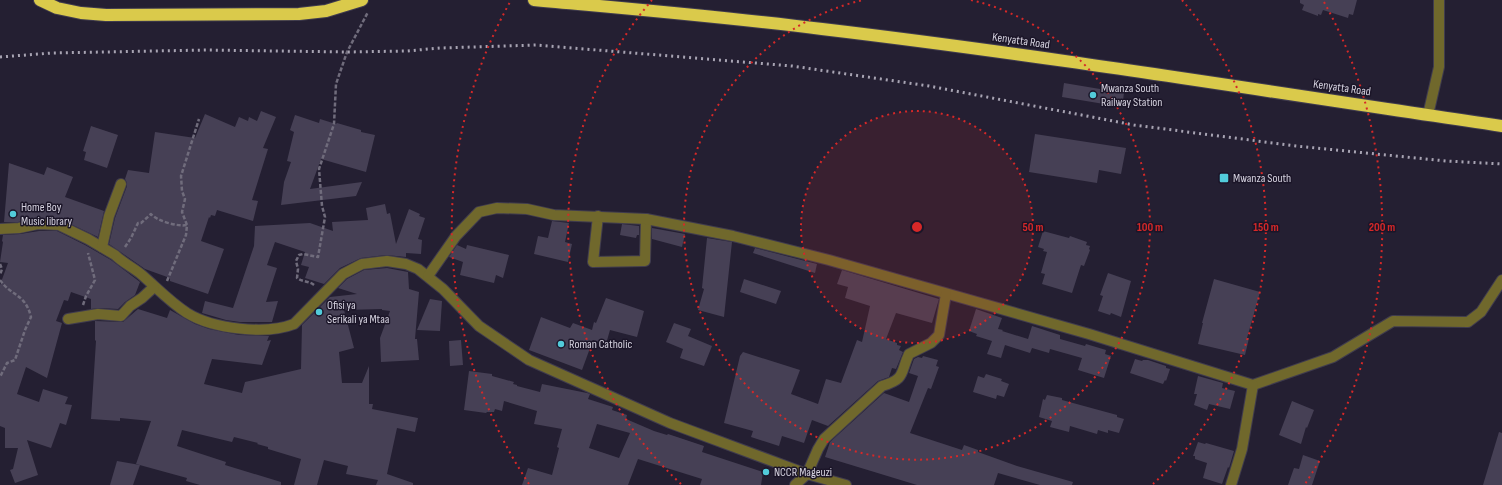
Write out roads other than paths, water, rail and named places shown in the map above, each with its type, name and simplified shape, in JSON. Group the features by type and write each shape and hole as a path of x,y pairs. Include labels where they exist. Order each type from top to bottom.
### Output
{"highway":[{"path":"40,0 57,8 81,13 106,15 299,14 366,5"},
{"name":"Kenyatta Road","path":"534,0 705,15 832,30 1050,59 1502,126"}],"street":[{"path":"1428,115 1439,68 1439,0"},
{"path":"99,245 121,184"},
{"path":"428,276 456,236 479,212 497,208 527,209 554,215 646,219 762,243 828,260 1089,334 1253,385 1333,356 1393,321 1468,322 1481,312 1502,280"},
{"path":"598,216 593,262 645,262 646,219"},
{"path":"0,230 38,224 59,225 69,229 116,255 119,259 142,275 168,300 188,314 214,323 244,329 268,330 284,328 294,324 343,274 362,264 387,261 406,264 418,269 428,276 443,288 479,326 529,360 670,423 807,474 846,485"},
{"path":"68,319 98,314 121,316 130,306 142,298 152,285"},
{"path":"795,485 807,474 824,439 882,386 894,382 902,375 909,354 931,343 939,335 946,294"},
{"path":"1231,485 1242,449 1253,385"}],"railway":[{"path":"0,57 52,53 207,50 347,52 407,51 440,48 536,45 792,66 929,86 1134,125 1296,146 1446,161 1502,164"}],"place":[{"name":"Mwanza South Railway Station","path":"1093,95"},
{"name":"Mwanza South","path":"1224,178"},
{"name":"Home Boy Music library","path":"13,214"},
{"name":"Ofisi ya Serikali ya Mtaa","path":"319,312"},
{"name":"Roman Catholic","path":"561,344"},
{"name":"NCCR Mageuzi","path":"766,472"}]}
